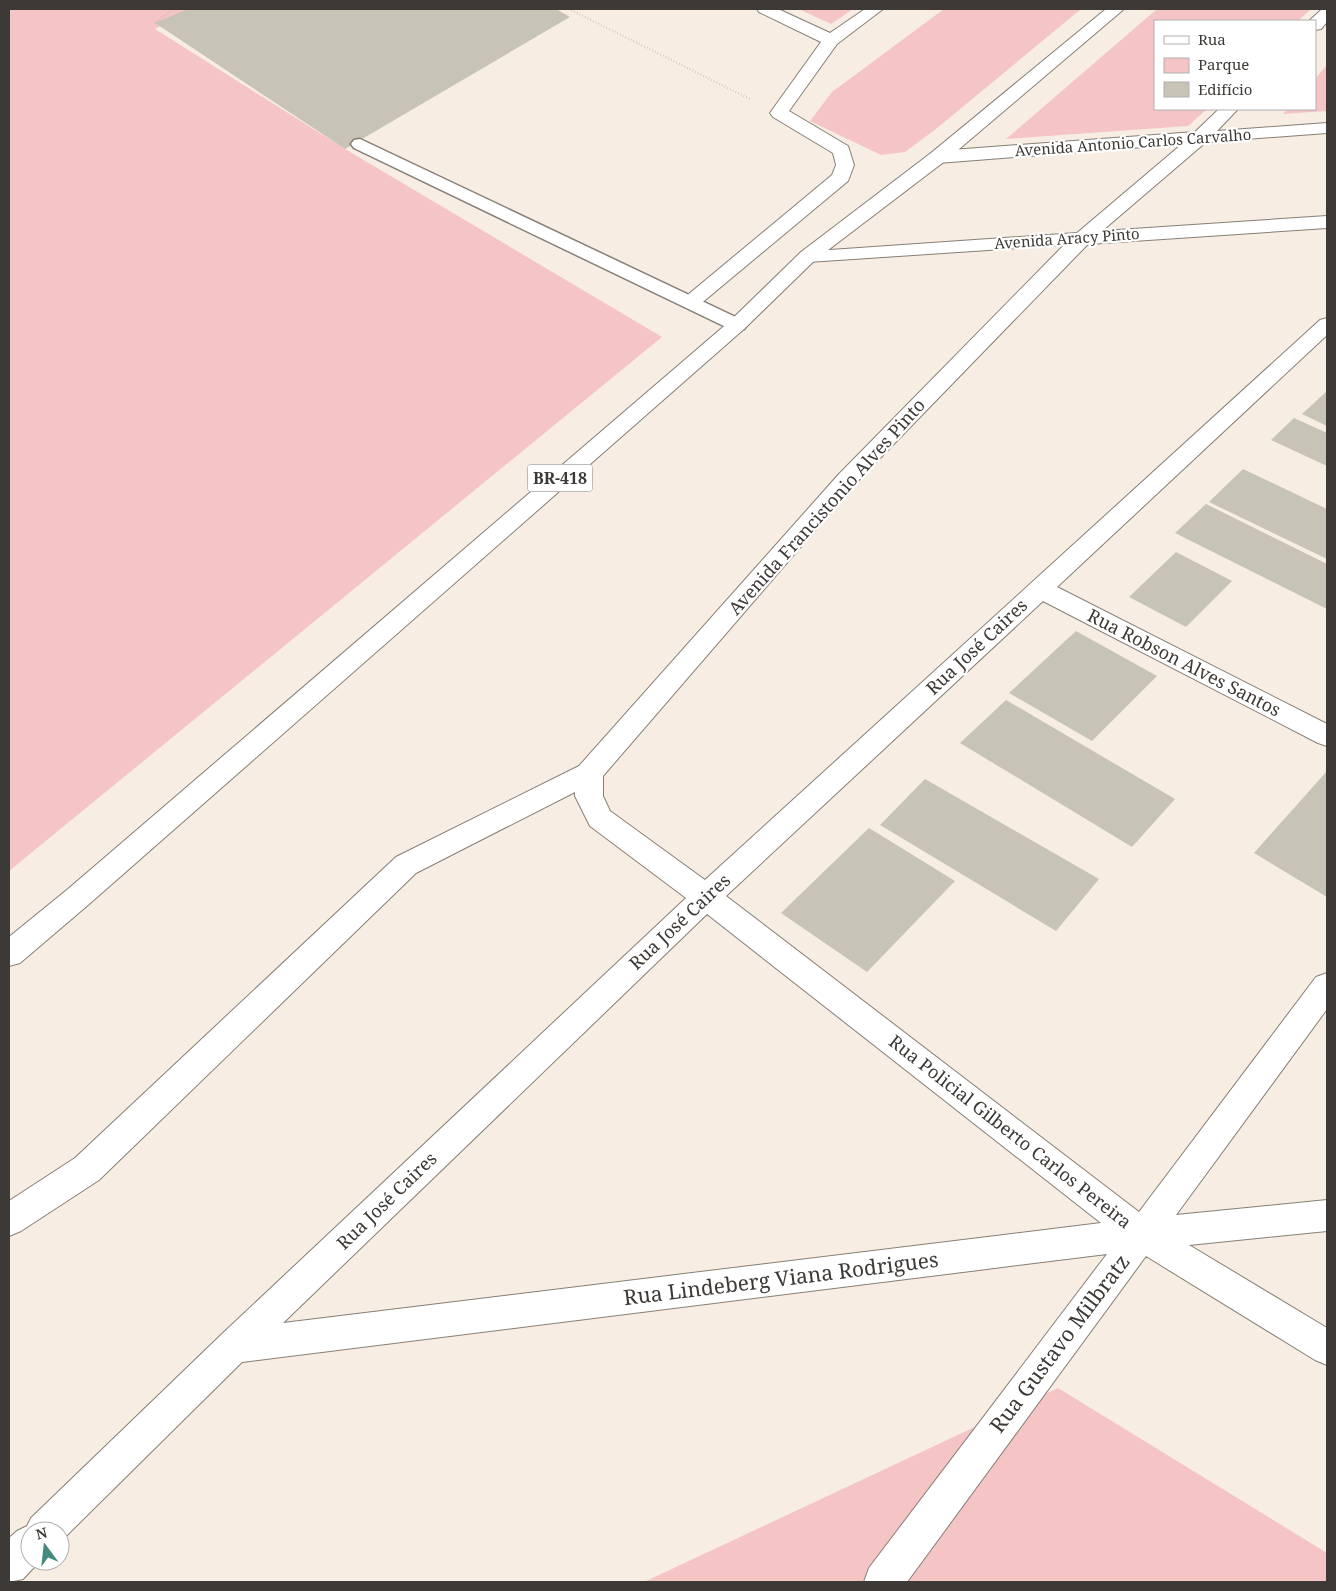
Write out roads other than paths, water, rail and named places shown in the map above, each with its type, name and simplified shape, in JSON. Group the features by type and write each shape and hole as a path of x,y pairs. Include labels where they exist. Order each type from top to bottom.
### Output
{"street":[{"path":"765,9 831,40"},
{"path":"691,302 841,177 845,165 842,150 778,113 831,40 875,9"},
{"name":"BR-418","path":"9,954 78,897 737,325 808,256 938,157 1116,9"},
{"path":"1316,24 1327,13"},
{"name":"Avenida Francistonio Alves Pinto","path":"589,773 847,479 1081,239 1199,138 1228,110"},
{"name":"Avenida Antonio Carlos Carvalho","path":"938,157 1327,128"},
{"name":"Avenida Aracy Pinto","path":"808,256 1327,222"},
{"name":"Rua José Caires","path":"54,1521 234,1346 706,896 1327,324"},
{"name":"Rua Robson Alves Santos","path":"1040,589 1327,736"},
{"path":"9,1220 87,1169 406,865 589,773 589,796 600,818 706,896"},
{"name":"Rua Policial Gilberto Carlos Pereira","path":"706,896 1141,1234 1327,1348"},
{"name":"Rua Gustavo Milbratz","path":"883,1582 1327,986"},
{"name":"Rua Lindeberg Viana Rodrigues","path":"234,1346 1141,1234 1327,1215"},
{"path":"9,1565 20,1554"}],"lane":[{"path":"360,144 737,325"}]}
